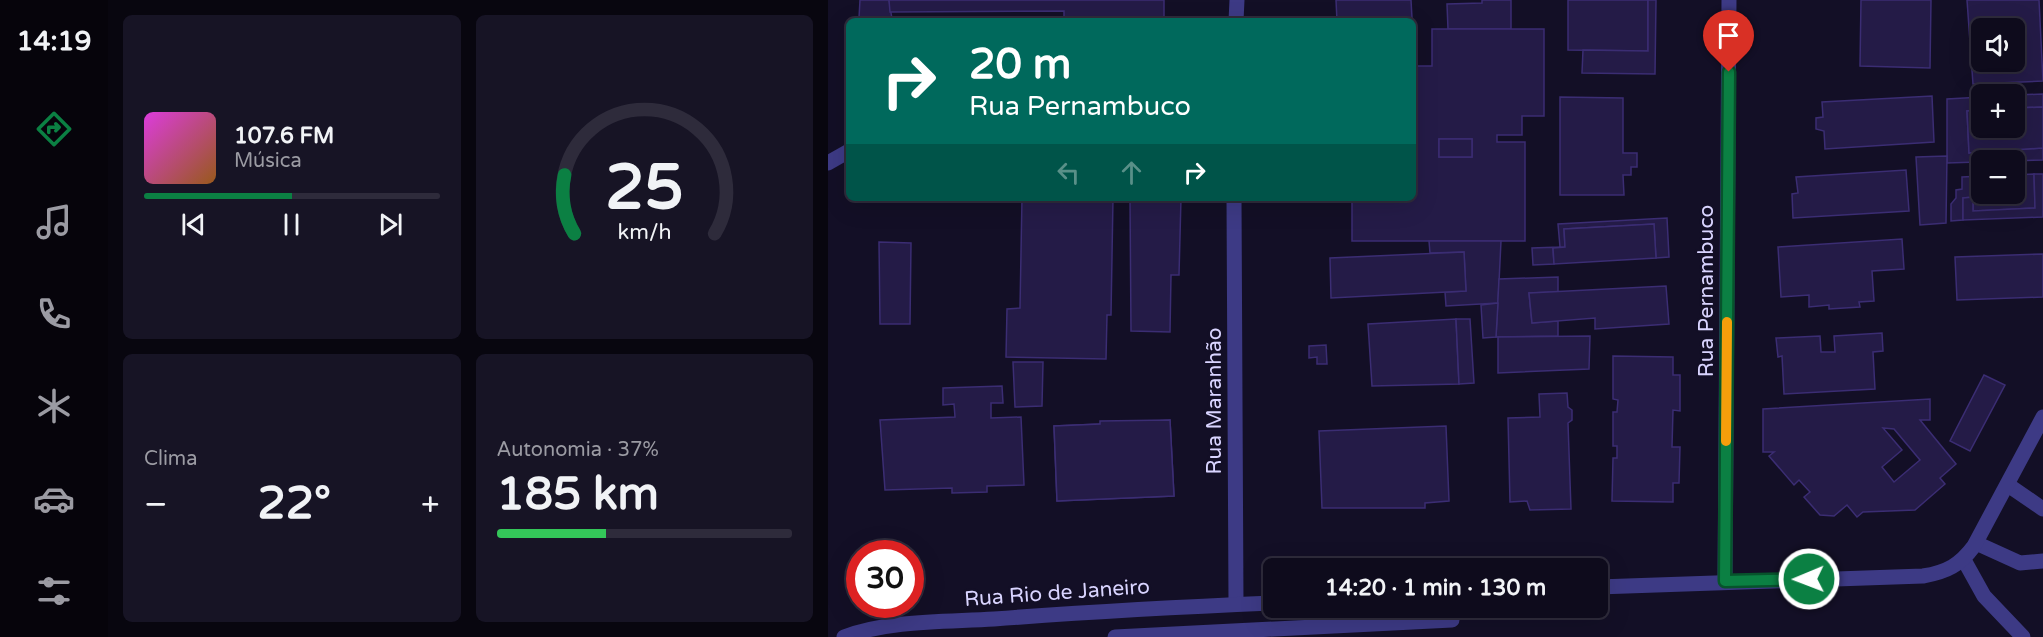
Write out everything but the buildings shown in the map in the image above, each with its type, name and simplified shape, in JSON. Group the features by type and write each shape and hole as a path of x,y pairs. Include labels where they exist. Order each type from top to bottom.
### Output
{"street":[{"path":"1236,18 1237,0"},
{"name":"Rua Pernambuco","path":"1725,581 1729,0"},
{"path":"828,163 846,153"},
{"name":"Rua Maranhão","path":"1234,201 1236,604"},
{"path":"1608,587 1923,576 1946,572 1964,560 1976,543 2043,417"},
{"path":"2008,485 2043,509"},
{"path":"1976,543 2020,564 2043,562"},
{"path":"1964,560 1984,596 2023,637"},
{"name":"Rua Rio de Janeiro","path":"844,637 880,628 928,623 1263,603"},
{"path":"1115,637 1452,620 1452,618"}],"slow traffic":[{"path":"1726,441 1727,322"}],"route":[{"path":"1729,72 1725,581 1809,579"}]}
